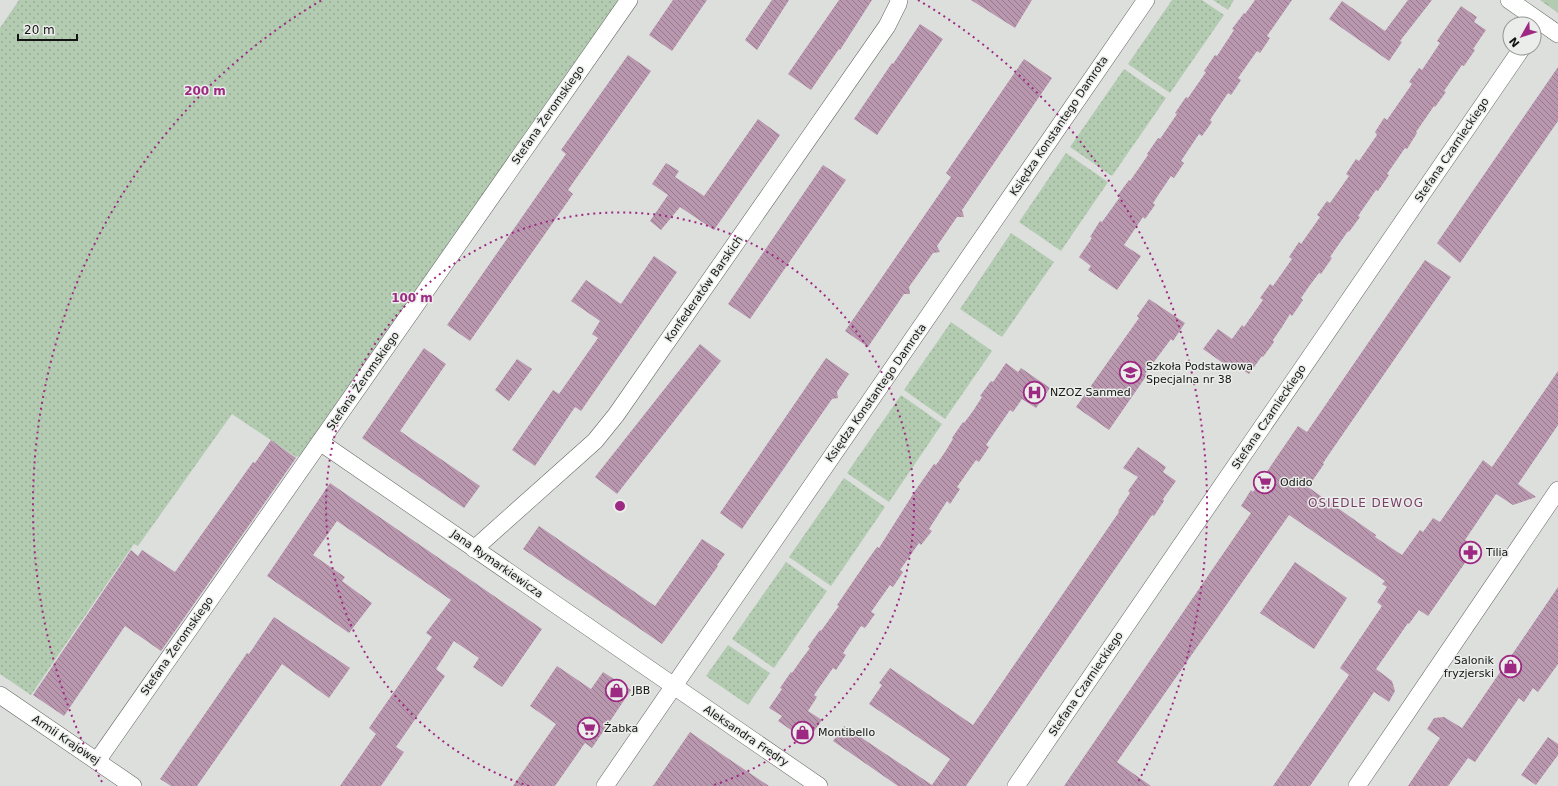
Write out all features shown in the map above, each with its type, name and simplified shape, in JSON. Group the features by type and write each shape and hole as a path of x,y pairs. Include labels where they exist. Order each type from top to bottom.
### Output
{"street":[{"name":"Stefana Żeromskiego","path":"97,761 629,0"},
{"name":"Księdza Konstantego Damrota","path":"605,786 1146,0"},
{"path":"1509,0 1526,16"},
{"name":"Konfederatów Barskich","path":"474,549 594,441 616,415 887,26 898,2"},
{"path":"1542,28 1558,34"},
{"name":"Stefana Czarnieckiego","path":"1016,786 1517,56"},
{"name":"Jana Rymarkiewicza","path":"320,442 674,686"},
{"path":"1357,786 1558,490"},
{"name":"Aleksandra Fredry","path":"674,686 819,786"},
{"name":"Armii Krajowej","path":"0,695 133,786"}],"green space":[{"path":"19,0 619,0 305,454 296,457 232,414 138,546 134,544 31,695 0,674 0,28"},
{"path":"1172,0 1202,0 1224,15 1170,93 1128,64"},
{"path":"1213,0 1234,0 1228,10"},
{"path":"1540,0 1558,0 1558,13"},
{"path":"1124,69 1166,98 1112,176 1070,147"},
{"path":"1066,153 1108,182 1061,251 1019,222"},
{"path":"1011,233 1054,262 1002,337 960,309"},
{"path":"951,322 992,351 945,419 904,390"},
{"path":"901,395 942,424 889,502 847,473"},
{"path":"844,478 885,507 831,586 789,557"},
{"path":"786,562 827,591 774,668 732,639"},
{"path":"728,645 770,673 748,705 706,676"}],"building":[{"path":"673,0 707,0 672,51 649,35"},
{"path":"772,0 789,0 757,50 745,40"},
{"path":"839,0 872,0 840,50 839,49 811,90 788,74"},
{"path":"971,0 1032,0 1015,28"},
{"path":"1255,0 1292,0 1267,36 1270,38 1260,53 1257,51 1238,78 1241,80 1231,95 1228,93 1210,120 1212,122 1202,136 1199,134 1181,161 1184,163 1174,178 1171,176 1153,203 1155,205 1145,219 1143,217 1124,245 1141,256 1117,290 1088,270 1091,266 1079,257 1092,238 1090,237 1100,221 1102,222 1120,197 1118,195 1129,180 1130,181 1158,138 1160,139 1177,114 1175,113 1186,97 1188,98 1206,72 1204,71 1215,55 1217,56 1234,30 1232,29"},
{"path":"1408,0 1432,0 1400,41 1402,42 1389,61 1329,19 1342,1 1385,31"},
{"path":"1461,6 1477,17 1474,22 1486,30 1473,49 1475,50 1464,66 1462,65 1444,91 1446,92 1416,132 1417,133 1407,149 1405,148 1387,174 1389,175 1378,191 1376,190 1358,216 1360,217 1330,257 1332,258 1321,274 1319,273 1301,298 1303,300 1292,316 1290,314 1273,340 1274,342 1263,357 1262,356 1249,374 1236,366 1233,370 1203,349 1218,329 1232,339 1242,325 1244,327 1263,300 1260,298 1270,284 1273,286 1292,259 1289,257 1299,242 1301,244 1320,217 1317,215 1327,201 1330,203 1349,176 1346,174 1356,159 1359,161 1377,135 1375,132 1384,118 1387,120 1412,84 1409,82 1419,68 1422,70 1440,43 1437,41"},
{"path":"920,24 943,39 877,135 854,119"},
{"path":"628,55 651,71 568,190 573,194 470,341 447,325 566,154 561,150"},
{"path":"1024,59 1052,78 962,210 964,217 957,217 937,246 940,252 933,253 909,287 910,294 904,294 868,347 845,331 951,177 946,173"},
{"path":"1558,67 1558,121 1460,263 1437,243"},
{"path":"758,119 780,135 714,230 680,207 661,230 650,221 668,195 652,184 666,163 679,171 675,177 704,196"},
{"path":"823,165 846,180 750,319 728,304"},
{"path":"654,256 677,272 581,411 575,407 535,466 512,450 553,390 559,394 598,338 592,334 600,321 571,301 586,280 621,304"},
{"path":"1425,260 1451,277 1308,487 1376,535 1375,537 1402,555 1420,530 1423,532 1433,518 1440,522 1483,460 1492,467 1558,371 1558,425 1518,484 1536,497 1513,505 1496,494 1465,540 1476,547 1428,616 1419,610 1409,624 1408,623 1376,669 1392,681 1395,691 1389,702 1374,692 1310,786 1273,786 1349,675 1340,668 1382,606 1377,602 1387,587 1382,584 1385,581 1289,515 1117,762 1151,786 1064,786 1251,513 1241,506 1251,490 1253,492 1298,426 1307,432"},
{"path":"1149,299 1185,323 1173,341 1171,339 1145,374 1147,375 1109,430 1076,407 1139,318 1137,316"},
{"path":"700,344 721,361 617,494 595,477"},
{"path":"424,348 446,364 400,431 480,486 464,508 362,438"},
{"path":"826,358 849,374 837,392 838,398 832,399 742,529 720,513"},
{"path":"517,359 532,369 509,401 495,390"},
{"path":"1006,363 1018,372 1021,368 1050,388 1036,408 1022,399 1013,412 1010,410 986,445 989,447 979,462 976,460 957,487 960,489 950,504 947,501 929,529 932,531 921,545 919,543 900,570 903,572 893,587 890,585 871,612 875,614 865,628 861,626 843,653 846,655 836,670 833,668 814,695 817,697 808,711 822,720 807,741 778,721 782,716 769,708 782,689 780,688 810,648 808,647 820,630 821,631 839,606 837,605 867,561 877,547 879,548 915,491 934,464 936,465 953,439 952,438 973,411 982,397 980,396 991,381 993,382"},
{"path":"271,440 296,458 161,651 125,626 64,716 33,695 131,550 138,556 142,550 175,572 253,462 255,463"},
{"path":"1138,447 1166,467 1163,472 1176,481 1163,499 1164,501 1154,516 1152,515 966,786 898,786 833,741 844,726 932,785 950,759 869,704 882,685 879,683 890,668 973,725 1119,512 1118,511 1130,493 1128,491 1138,477 1123,468"},
{"path":"330,483 542,629 502,687 473,667 479,658 454,641 436,669 445,676 396,747 404,752 381,786 340,786 376,734 369,728 432,637 426,633 451,600 337,521 313,555 345,577 342,581 372,603 349,633 267,576"},
{"path":"539,526 655,606 702,539 725,554 662,644 523,549"},
{"path":"1295,562 1347,598 1314,649 1260,613"},
{"path":"1558,587 1558,664 1538,692 1533,688 1524,702 1519,698 1475,762 1468,758 1448,786 1408,786 1440,738 1427,729 1434,718 1444,717 1462,728"},
{"path":"274,617 350,668 329,698 282,664 197,786 171,786 160,779 247,653 249,654"},
{"path":"557,666 591,689 603,672 631,690 592,748 585,743 555,786 513,786 556,724 530,706"},
{"path":"690,732 720,753 769,786 653,786"},
{"path":"1548,737 1558,744 1558,755 1536,785 1521,775"}],"place":[{"name":"Szkoła Podstawowa Specjalna nr 38","path":"1131,372"},
{"name":"NZOZ Sanmed","path":"1035,392"},
{"name":"Odido","path":"1265,482"},
{"name":"Tilia","path":"1471,552"},
{"name":"Salonik fryzjerski","path":"1510,666"},
{"name":"JBB","path":"617,690"},
{"name":"Żabka","path":"588,728"},
{"name":"Montibello","path":"803,732"}],"district":[{"name":"OSIEDLE DEWOG","path":"1366,503"}]}
